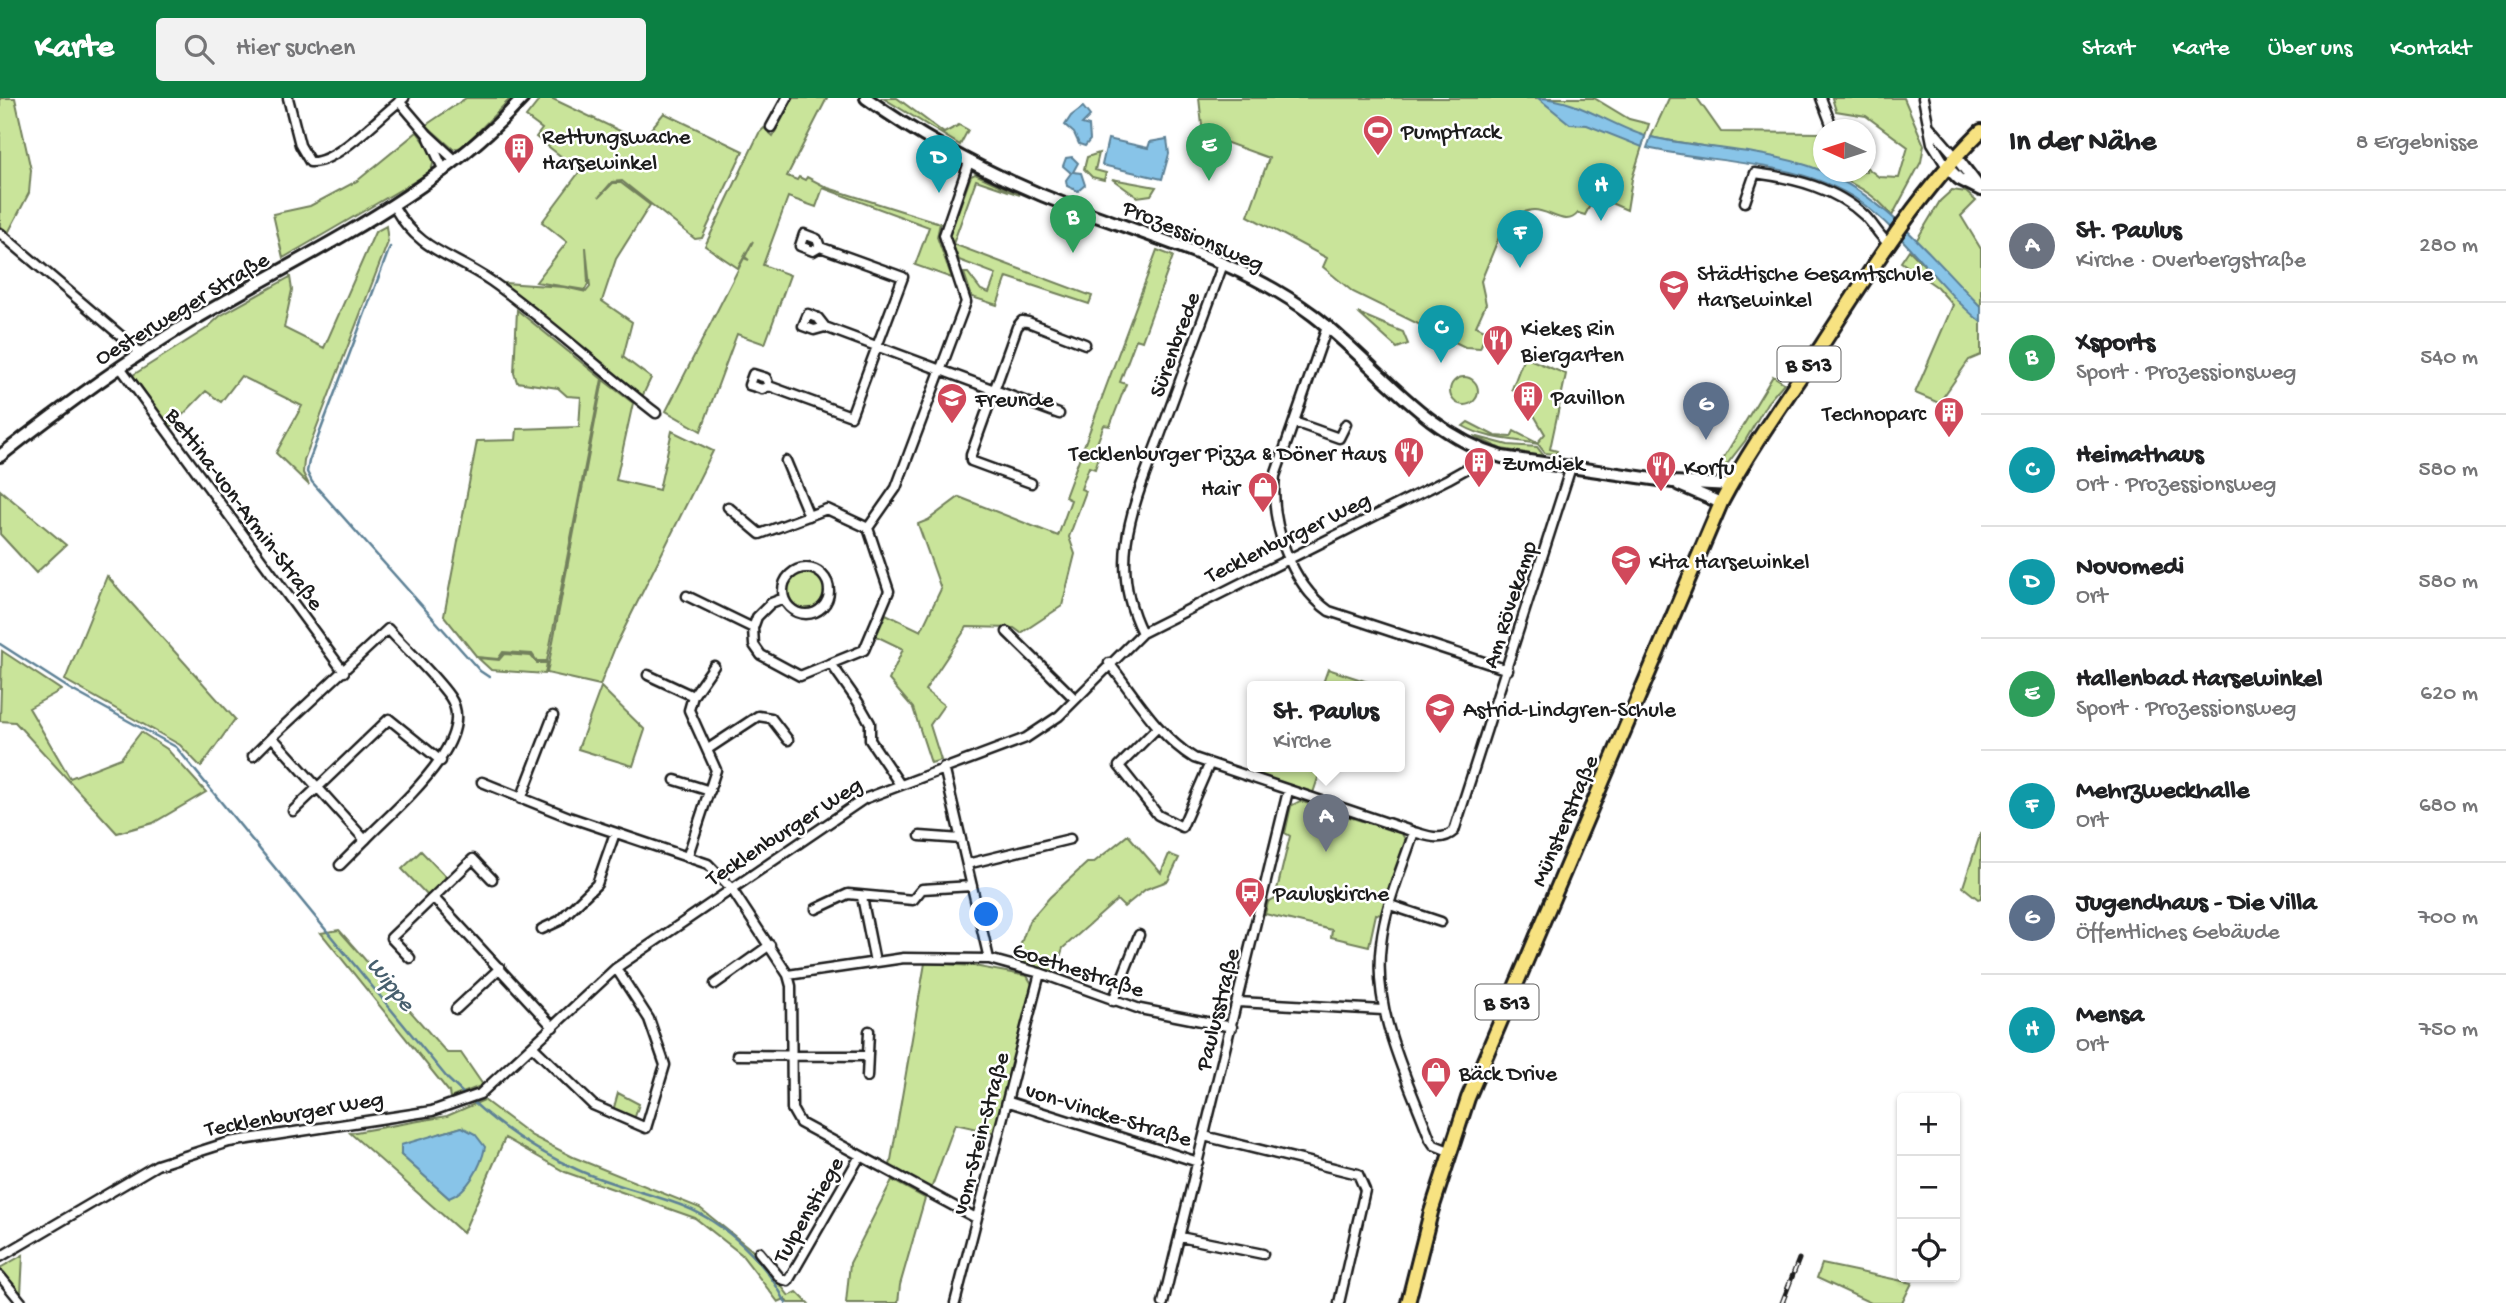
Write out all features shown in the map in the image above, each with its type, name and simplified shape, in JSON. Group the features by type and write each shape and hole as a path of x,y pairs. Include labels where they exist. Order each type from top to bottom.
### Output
{"main road":[{"name":"B 513","path":"1951,162 1981,131"},
{"name":"Münsterstraße","path":"1408,1303 1449,1151 1496,1028 1721,503 1891,242 1951,162"}],"street":[{"path":"288,98 303,151 310,162 319,163 354,139 401,100 428,135 457,161"},
{"name":"Oesterweger Straße","path":"0,456 141,353 394,207 457,161 523,98"},
{"path":"771,127 787,98"},
{"name":"Prozessionsweg","path":"866,98 969,162 1074,208 1223,264 1292,302 1327,327 1428,421 1479,450"},
{"path":"1821,98 1829,119"},
{"path":"1923,98 1932,143 1981,190"},
{"path":"1928,125 1951,162"},
{"path":"428,135 443,171"},
{"path":"868,528 896,488 966,297 944,235 969,162"},
{"path":"1745,202 1755,173 1790,178 1813,186 1856,208 1891,242"},
{"path":"394,207 410,231 426,246 491,281 656,413"},
{"path":"0,233 141,353"},
{"path":"769,386 851,416 878,346 903,277 820,247"},
{"name":"Sürenbrede","path":"1142,633 1128,592 1124,545 1132,510 1223,264"},
{"path":"1031,483 971,461 994,390 1022,321 1085,344"},
{"path":"825,327 1059,414"},
{"path":"1327,327 1279,463 1274,489 1279,527 1290,558 1307,591 1329,611 1507,670"},
{"name":"Bettina-von-Armin-Straße","path":"120,367 344,672"},
{"path":"1294,422 1339,438 1346,424"},
{"path":"1479,450 1502,457 1673,482 1731,485"},
{"name":"Tecklenburger Weg","path":"0,1257 157,1165 178,1156 229,1142 457,1104 480,1094 616,968 864,799 899,783 1026,738 1059,716 1142,633 1448,479 1466,469 1479,450"},
{"path":"786,461 808,516"},
{"name":"Am Rövekamp","path":"1110,663 1158,727 1183,751 1209,765 1414,832 1441,838 1454,831 1571,467"},
{"path":"1673,482 1721,503"},
{"path":"728,507 760,534 831,510 868,528 888,597 864,650 807,676 792,673 757,652 752,628 763,610 784,598"},
{"path":"811,568 824,577 828,584 829,591 823,606 809,614 794,610 784,598 785,582 796,570 811,568"},
{"path":"687,596 752,628"},
{"path":"253,756 388,629 451,698 456,715 453,736 441,761 340,865"},
{"path":"1007,632 1075,699"},
{"path":"832,665 870,723 870,740 899,783"},
{"path":"688,855 716,770 690,714 693,696 714,666"},
{"path":"649,674 693,696"},
{"path":"521,799 552,716"},
{"path":"708,749 758,716 771,718 789,740"},
{"path":"293,811 389,719 441,761"},
{"path":"1158,727 1119,766 1158,814 1182,827 1209,765"},
{"path":"272,737 365,840"},
{"path":"944,767 989,960"},
{"path":"675,780 710,791"},
{"path":"482,782 615,833 688,855 714,869 731,888 788,975 791,986 795,1117 800,1123 976,1218"},
{"name":"Paulusstraße","path":"1163,1303 1288,791"},
{"path":"1414,832 1390,905 1379,964 1383,1010 1430,1139 1449,1151"},
{"path":"542,929 559,921 597,884 615,833"},
{"path":"920,836 961,839"},
{"path":"967,864 1070,839"},
{"path":"410,958 391,938 473,859 492,879"},
{"path":"816,909 848,894 913,900 922,889 972,886"},
{"path":"862,897 875,962"},
{"path":"434,898 554,1027"},
{"path":"1390,905 1441,922"},
{"path":"1113,1000 1139,935"},
{"path":"715,984 770,945"},
{"name":"Goethestraße","path":"788,975 875,962 928,958 989,960 1040,973 1140,1009 1232,1027"},
{"path":"456,1009 500,968"},
{"path":"533,1047 593,1105 646,1128 665,1065 649,1019 616,968"},
{"name":"vom-Stein-Straße","path":"955,1303 1009,1102 1040,973"},
{"path":"1238,1002 1383,1010"},
{"path":"867,1077 869,1031"},
{"path":"737,1055 868,1056"},
{"name":"von-Vincke-Straße","path":"1009,1102 1198,1161"},
{"path":"1204,1136 1358,1174 1365,1190 1339,1303"},
{"name":"Tulpenstiege","path":"759,1252 781,1279 788,1281 860,1156"},
{"path":"1180,1237 1263,1254"},
{"path":"0,1276 22,1303"}],"green space":[{"path":"0,98 15,98 31,170 29,193 7,235 0,228"},
{"path":"466,98 511,98 463,147 453,149 426,125"},
{"path":"541,98 551,98 641,141 664,113 743,151 702,238 695,239 622,181 612,182 599,197 613,183 621,183 650,205 616,259 602,301 632,322 623,357 651,378 642,397 510,292 503,283 564,287 586,292 590,287 586,247 588,284 585,290 536,282 567,242 542,222 580,171 536,137 542,129 526,117"},
{"path":"793,98 827,98 787,176 797,180 799,177 805,180 807,177 828,188 940,223 937,237 952,278 915,265 929,227 823,188 816,207 788,197 763,265 790,275 765,344 737,334 701,431 666,411 744,258 749,260 745,257 753,241 738,268 705,246 759,133 764,128 773,136"},
{"path":"883,98 897,98 944,133 959,125 968,130 960,145"},
{"path":"1199,98 1594,98 1629,119 1649,124 1632,179 1627,210 1595,196 1585,215 1578,213 1563,219 1534,210 1506,220 1481,281 1486,304 1476,326 1487,331 1480,348 1465,347 1353,292 1323,267 1327,258 1248,216 1269,158 1203,134"},
{"path":"1669,98 1697,98 1721,132 1813,133 1813,168 1745,153 1651,137"},
{"path":"1832,98 1904,98 1924,145 1921,162 1892,216 1872,196 1849,182 1876,182 1876,175 1899,178 1908,147 1876,123 1876,119 1836,111"},
{"path":"417,132 433,157 429,173 283,258 273,214 310,206 357,181"},
{"path":"1099,153 1095,170 1106,173 1104,180 1092,177 1084,169 1087,157"},
{"path":"975,174 1020,195 976,180 953,244 1092,296 1089,304 1007,277 997,305 972,297 964,273 968,273 981,290 989,293 996,274 959,260 950,237 950,234 971,176"},
{"path":"1112,179 1156,187 1151,195 1137,197"},
{"path":"1952,190 1966,192 1976,201 1961,216 1981,249 1981,307 1916,241 1940,201"},
{"path":"386,226 388,242 304,460 303,473 309,485 276,453 302,406 241,376 221,402 206,391 170,428 133,375 206,329 220,316 290,277 292,290 284,328 324,348 375,232"},
{"path":"1157,250 1173,256 1142,341 1136,339 1120,382 1126,384 1110,426 1104,425 1096,446 1102,448 1095,469 1089,467 1081,489 1086,491 1069,537 1075,554 1062,606 1021,633 1014,628 967,627 925,690 944,705 930,725 941,760 931,763 913,708 889,680 903,649 876,636 886,614 921,631 941,589 918,524 928,520 959,497 1058,536 1071,500 1065,497"},
{"path":"1909,250 1981,322 1981,355 1969,360 1939,403 1915,393 1953,305 1937,287 1901,262"},
{"path":"517,310 602,379 547,661 537,661 532,654 503,652 498,659 477,657 444,616 477,441 516,440 517,429 579,427 581,397 567,396 558,388 517,382 514,373"},
{"path":"1358,313 1403,332 1408,344 1397,348"},
{"path":"1524,357 1566,374 1550,449 1557,451 1556,454 1545,453 1538,444 1491,437 1463,426 1468,422 1495,436 1511,437 1514,431 1537,443 1545,434 1531,410 1531,403 1512,389"},
{"path":"1773,376 1784,383 1767,403 1745,441 1721,472 1715,472"},
{"path":"1464,377 1474,381 1478,391 1474,401 1464,405 1454,401 1450,391 1454,381"},
{"path":"603,380 633,403 616,480 659,490 672,431 713,451 616,645 600,685 547,673"},
{"path":"1474,436 1508,445 1537,447 1544,456 1501,449"},
{"path":"0,490 66,545 36,573 0,534"},
{"path":"806,571 819,577 825,590 819,603 806,609 793,603 787,590 793,577"},
{"path":"107,576 235,719 201,767 180,745 65,680"},
{"path":"2,651 61,690 29,708 70,778 121,758 141,732 167,749 206,792 153,823 117,833 15,722 0,721"},
{"path":"504,654 531,656 537,663 547,663 545,674 491,670 478,658 499,660"},
{"path":"1328,669 1365,681 1324,681"},
{"path":"601,687 645,730 633,766 578,749"},
{"path":"1260,772 1320,772 1313,793 1259,775"},
{"path":"1300,801 1402,834 1406,841 1382,915 1376,914 1369,946 1331,937 1332,930 1265,914 1268,902 1275,898 1290,836 1285,833 1291,806"},
{"path":"1981,832 1981,898 1978,899 1963,887"},
{"path":"1128,835 1161,873 1169,854 1179,858 1168,881 1146,889 1124,907 1117,900 1063,948 1055,972 1015,960 1029,921 1050,897 1087,863 1093,863"},
{"path":"421,851 448,879 429,897 402,869"},
{"path":"339,930 447,1053 461,1053 483,1085 450,1098 449,1092 321,933"},
{"path":"925,963 974,966 1027,976 1032,984 996,1133 955,1124 931,1189 890,1166"},
{"path":"618,1093 639,1104 634,1120 613,1111"},
{"path":"484,1100 532,1136 573,1157 700,1208 758,1255 789,1296 797,1292 808,1303 788,1303 785,1299 778,1302 741,1254 695,1218 565,1172 505,1138 463,1233 350,1133 447,1116","holes":["462,1127 449,1198 401,1155 439,1134"]},
{"path":"892,1180 925,1198 900,1285 898,1303 846,1303 850,1263"},
{"path":"23,1255 21,1294 0,1268"},
{"path":"1822,1264 1897,1280 1897,1282 1912,1283 1902,1303 1871,1303 1817,1278"}],"water":[{"path":"1538,98 1565,102 1645,136 1642,147 1587,125 1570,124"},
{"path":"1083,107 1090,116 1082,124 1089,126 1090,140 1085,146 1079,144 1074,133 1065,125 1071,116"},
{"path":"1651,137 1770,156 1813,168 1813,179 1784,170 1647,148"},
{"path":"1108,139 1148,148 1150,142 1167,139 1169,154 1162,179 1102,165"},
{"path":"1072,157 1078,163 1073,172 1081,173 1085,185 1078,191 1067,186 1066,180 1071,173 1063,166 1066,158"},
{"path":"1820,182 1844,182 1902,226 1981,307 1981,322 1876,214 1835,188"},
{"path":"462,1127 475,1134 485,1147 473,1177 462,1190 449,1198 401,1155 401,1145"}],"waterway":[{"path":"390,247 307,472 312,482 480,671 489,677"},
{"name":"Wippe","path":"0,644 70,689 176,747 448,1079 466,1096"},
{"name":"Wippe","path":"471,1100 508,1131 563,1163 699,1213 729,1233 756,1259 786,1303"}],"railway":[{"path":"1782,1303 1799,1259"}],"place":[{"name":"Pumptrack","path":"1378,157"},
{"name":"Rettungswache Harsewinkel","path":"519,175"},
{"name":"Hallenbad Harsewinkel","path":"1209,181"},
{"name":"Novomedi","path":"939,193"},
{"name":"Mensa","path":"1601,221"},
{"name":"Xsports","path":"1073,253"},
{"name":"Mehrzweckhalle","path":"1520,268"},
{"name":"Städtische Gesamtschule Harsewinkel","path":"1674,312"},
{"name":"Heimathaus","path":"1441,363"},
{"name":"Kiekes Rin Biergarten","path":"1498,367"},
{"name":"Pavillon","path":"1528,423"},
{"name":"Freunde","path":"952,425"},
{"name":"Technoparc","path":"1949,439"},
{"name":"Jugendhaus - Die Villa","path":"1706,440"},
{"name":"Tecklenburger Pizza & Döner Haus","path":"1409,479"},
{"name":"Zumdiek","path":"1479,489"},
{"name":"Korfu","path":"1661,493"},
{"name":"Hair","path":"1263,514"},
{"name":"Kita Harsewinkel","path":"1626,587"},
{"name":"Astrid-Lindgren-Schule","path":"1440,735"},
{"name":"St. Paulus","path":"1326,852"},
{"name":"Pauluskirche","path":"1250,919"},
{"name":"Bäck Drive","path":"1436,1099"}]}
